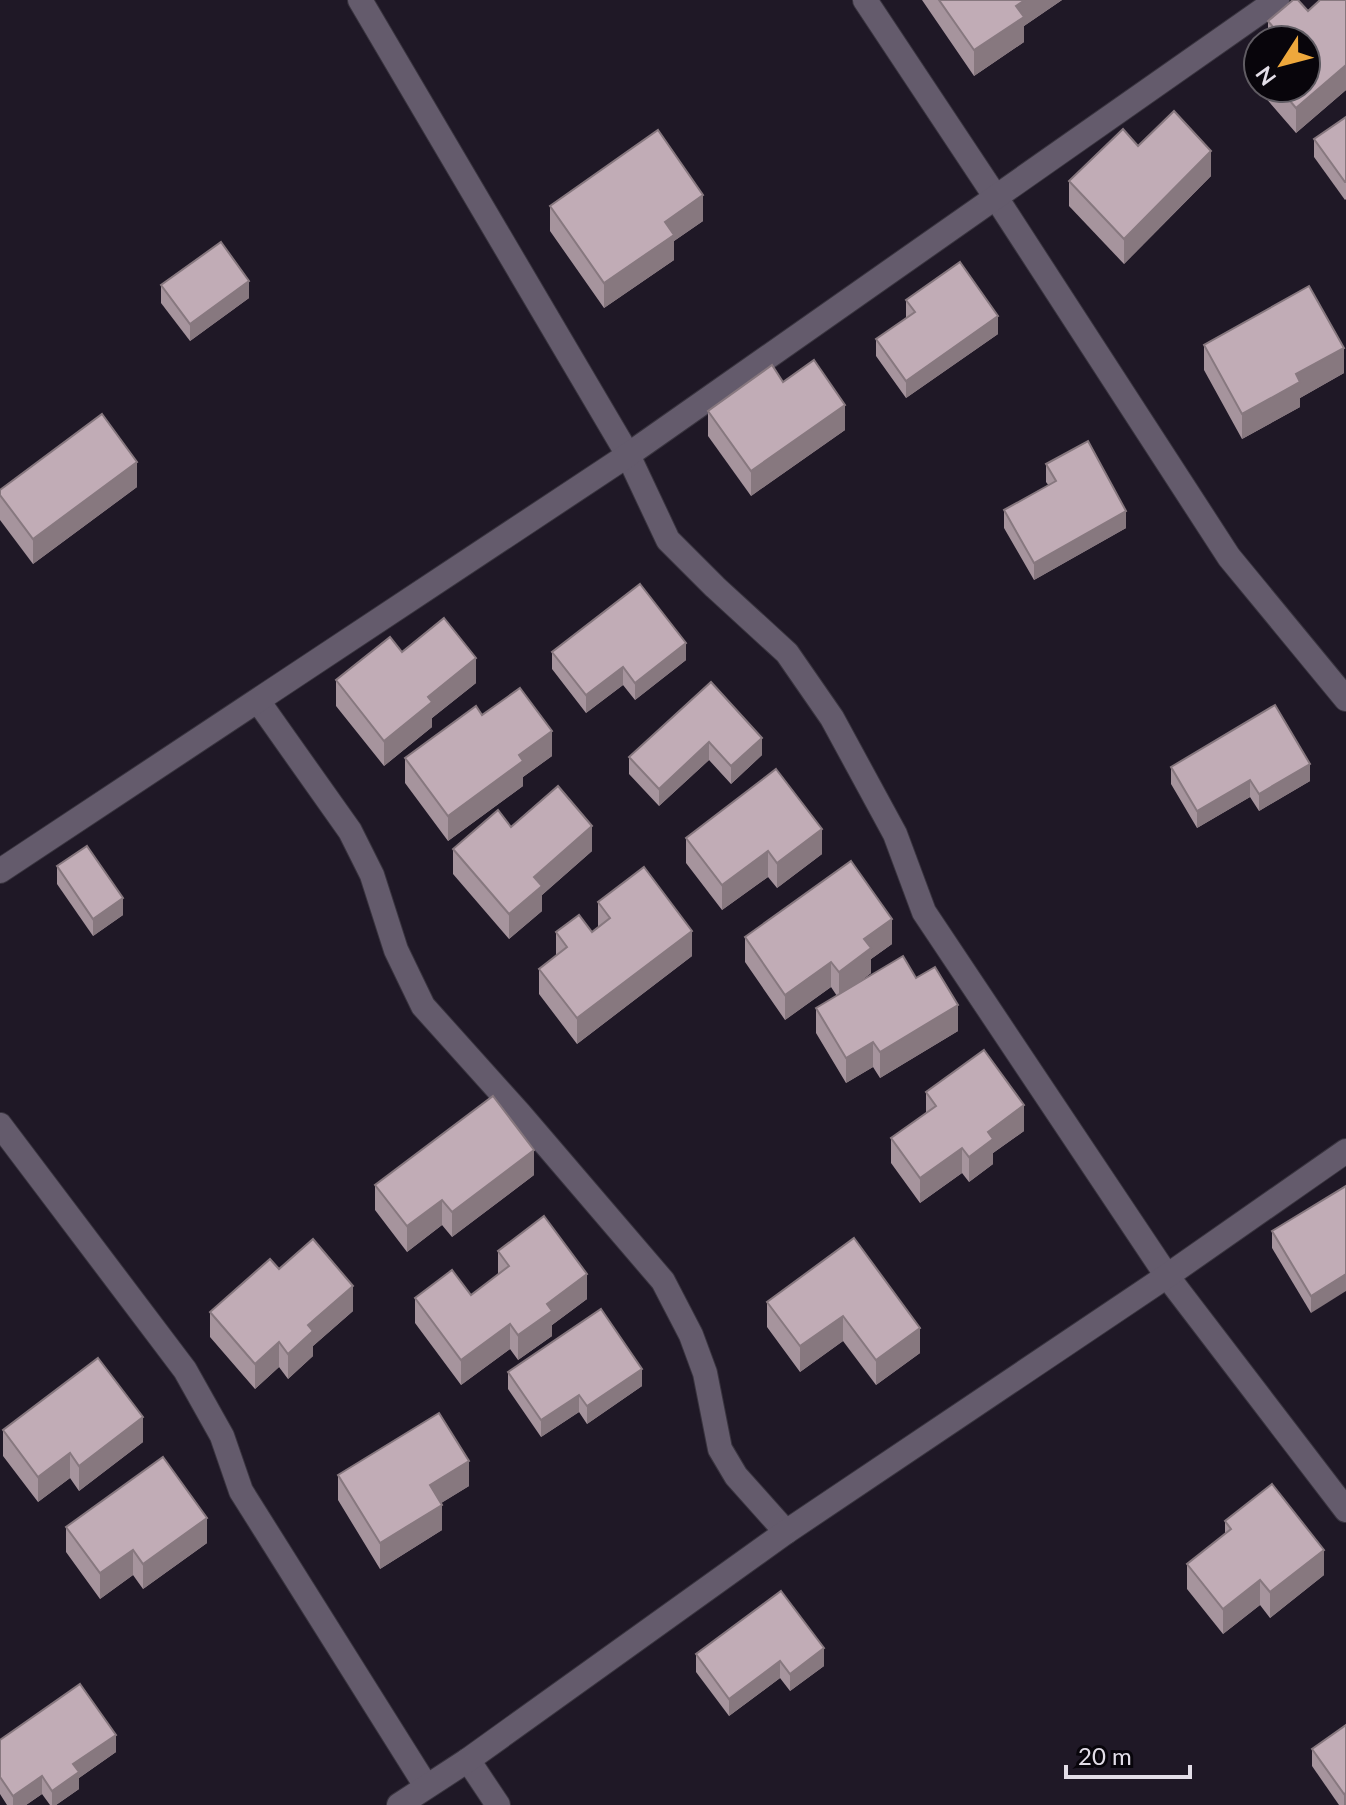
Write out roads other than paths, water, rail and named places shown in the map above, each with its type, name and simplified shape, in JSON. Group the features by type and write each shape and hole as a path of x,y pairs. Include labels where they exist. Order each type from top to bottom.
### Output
{"street":[{"path":"360,0 628,455 668,540 787,653 832,718 895,834 924,912 1167,1276 1346,1510"},
{"path":"865,0 1229,557 1346,699"},
{"path":"0,871 628,455 1277,0"},
{"path":"258,701 350,831 372,875 396,950 423,1006 663,1281 691,1335 705,1373 720,1449 736,1476 786,1532"},
{"path":"0,1125 185,1370 222,1436 241,1491 426,1786"},
{"path":"399,1805 468,1760 786,1532 1167,1276 1346,1151"},
{"path":"468,1760 498,1805"}]}
